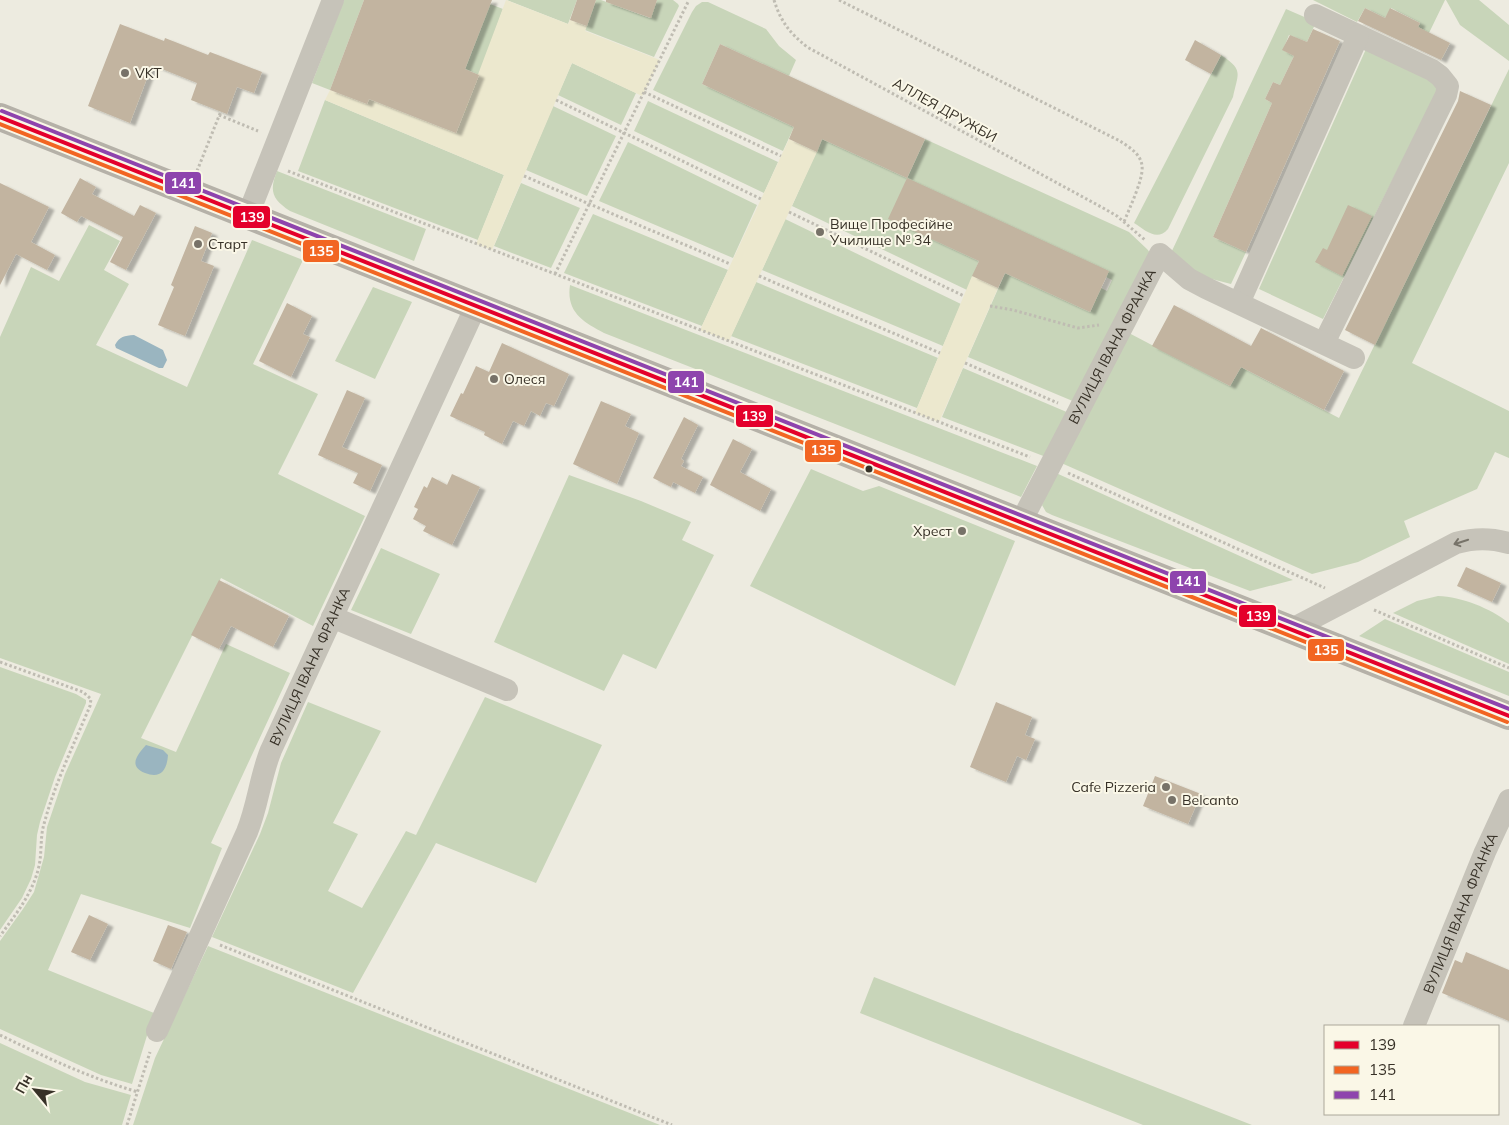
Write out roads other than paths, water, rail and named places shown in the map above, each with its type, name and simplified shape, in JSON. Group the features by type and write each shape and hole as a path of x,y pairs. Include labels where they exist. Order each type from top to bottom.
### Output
{"main road":[{"path":"0,116 1509,716"}],"street":[{"path":"248,215 333,0"},
{"path":"1315,15 1432,70 1448,86 1446,95 1324,343"},
{"path":"1239,304 1358,36"},
{"name":"ВУЛИЦЯ ІВАНА ФРАНКА","path":"1021,522 1160,254 1189,279 1354,358"},
{"name":"ВУЛИЦЯ ІВАНА ФРАНКА","path":"157,1031 254,815 264,768 271,750 476,306"},
{"path":"1292,629 1456,544 1470,539 1483,538 1509,543"},
{"path":"332,617 507,690"},
{"name":"ВУЛИЦЯ ІВАНА ФРАНКА","path":"1414,1025 1485,852 1509,800"}],"water":[{"path":"134,335 163,350 167,360 163,368 159,368 116,348 115,345 121,338"},
{"path":"146,745 163,750 168,755 165,769 159,774 151,775 145,773 135,764 137,756"}],"place":[{"name":"VKT","path":"125,73"},
{"name":"Вище Професійне Училище № 34","path":"820,232"},
{"name":"Старт","path":"198,244"},
{"name":"Олеся","path":"494,379"},
{"name":"Хрест","path":"962,531"},
{"name":"Cafe Pizzeria","path":"1166,787"},
{"name":"Belcanto","path":"1172,800"}]}
